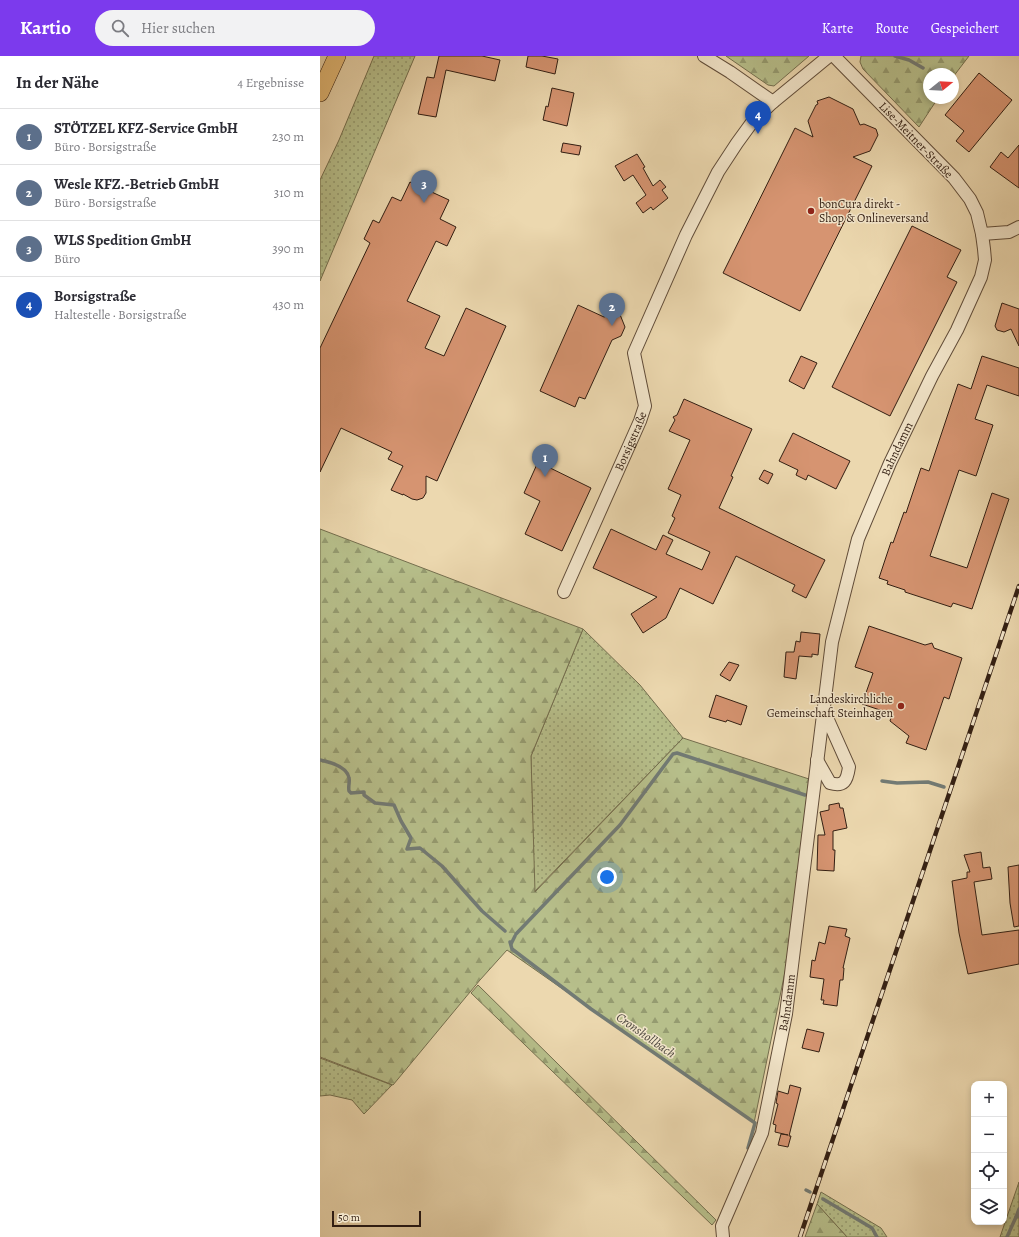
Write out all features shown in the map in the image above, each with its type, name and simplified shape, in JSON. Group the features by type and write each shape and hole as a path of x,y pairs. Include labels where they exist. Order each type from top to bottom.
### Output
{"highway":[{"path":"320,93 337,56"}],"street":[{"path":"704,56 773,102"},
{"name":"Borsigstraße","path":"564,592 640,421 645,406 634,353 686,235 718,172 736,143 753,121 773,102 829,56"},
{"name":"Lise-Meitner-Straße","path":"834,56 954,178 970,200 977,213 982,234"},
{"path":"982,234 1009,232 1019,227"},
{"name":"Bahndamm","path":"723,1237 722,1226 762,1133 786,1014 832,642 858,539 890,463 932,376 957,330 981,278 984,260 982,234"},
{"path":"817,760 830,783 838,785 844,782 848,777 849,767 823,710"}],"green space":[{"path":"374,56 415,56 320,281 320,180 339,140"},
{"path":"726,56 809,56 774,86 768,85"},
{"path":"861,56 969,56 959,69 923,68 923,104 934,104 919,127 863,69 860,62"},
{"path":"320,529 583,629 531,756 535,892 683,738 809,779 786,967 754,1123 507,950 480,980 393,1085 320,1057"},
{"path":"583,629 640,685 683,738 534,892 531,756"},
{"path":"478,985 716,1220 712,1225 471,993"},
{"path":"320,1058 392,1085 364,1114 352,1100 330,1095 320,1096"},
{"path":"1019,1182 1019,1237 1000,1237 1004,1225 1007,1225 1007,1217"},
{"path":"821,1192 881,1228 887,1237 847,1237 817,1204"},
{"path":"817,1204 847,1237 805,1237"}],"building":[{"path":"439,56 482,56 500,60 495,81 446,70 436,117 418,114 427,77 434,78"},
{"path":"528,56 542,56 558,59 555,74 526,67"},
{"path":"979,73 1012,100 969,152 956,141 964,131 945,115 954,104 959,104 959,98"},
{"path":"552,88 574,93 567,126 543,120 546,106 548,107"},
{"path":"829,97 853,109 860,125 864,124 876,129 878,135 870,151 853,157 872,166 800,311 723,273 795,128 813,137 808,121 816,105 818,104 817,101"},
{"path":"563,143 581,146 579,155 561,152"},
{"path":"1019,145 1019,188 990,167 1001,152 1008,158"},
{"path":"637,154 645,167 643,168 653,186 660,180 666,187 662,190 668,198 653,210 651,207 643,213 636,203 646,195 633,175 624,181 615,166"},
{"path":"410,182 449,200 440,219 456,227 447,246 436,241 407,301 440,316 425,348 444,356 466,308 506,326 437,481 426,476 426,493 423,498 417,500 391,490 403,466 388,459 392,452 341,428 320,472 320,348 370,243 364,239 373,220 379,223 392,197 401,201"},
{"path":"912,226 961,250 947,277 957,282 890,416 832,387"},
{"path":"1002,303 1019,309 1019,346 1011,329 1004,332 997,330 995,326"},
{"path":"578,305 604,317 619,312 625,327 621,336 612,340 585,399 579,397 575,407 540,391"},
{"path":"801,356 817,363 804,389 789,381"},
{"path":"982,356 1019,368 1019,396 987,385 975,419 993,425 976,476 959,470 930,556 967,568 992,493 1009,499 972,609 953,603 951,607 905,592 905,590 887,584 888,581 879,578 891,542 893,543 904,512 906,513 921,468 929,471 958,384 971,389"},
{"path":"684,399 752,429 731,476 733,477 719,508 825,560 806,598 792,591 795,585 736,556 713,604 680,588 666,618 643,633 631,614 657,597 593,568 611,529 656,550 663,535 673,540 666,554 702,570 710,552 668,533 675,518 672,516 681,495 668,489 690,440 669,431 675,420 673,417 677,415"},
{"path":"793,433 850,461 836,489 808,475 806,480 796,475 798,470 779,461"},
{"path":"538,462 591,488 562,551 525,534 540,501 524,493"},
{"path":"764,470 773,474 768,484 759,479"},
{"path":"869,626 925,645 932,643 934,648 962,658 949,699 944,697 926,750 906,743 909,736 890,721 892,714 862,704 873,673 855,667"},
{"path":"801,632 820,634 818,655 812,654 812,657 799,656 796,679 784,677 786,652 794,652 796,641 800,642"},
{"path":"729,662 739,665 730,681 720,675"},
{"path":"716,695 747,706 741,725 727,720 726,722 709,717"},
{"path":"839,803 840,808 843,808 847,828 833,831 833,850 835,850 834,871 817,870 818,835 825,835 820,812 829,810 829,805"},
{"path":"981,852 983,868 990,867 992,879 974,882 982,935 1019,930 1019,964 968,974 959,933 952,881 967,878 967,872 970,872 964,855"},
{"path":"1019,865 1019,926 1014,927 1010,903 1008,867"},
{"path":"829,926 847,929 845,936 850,938 843,968 843,980 840,980 837,1006 823,1004 824,1000 821,1000 824,979 810,977 812,960 815,961 819,942 825,944"},
{"path":"807,1029 824,1033 819,1052 802,1048"},
{"path":"790,1085 801,1088 789,1136 791,1136 788,1147 778,1145 781,1134 788,1135 775,1132 776,1125 773,1124 778,1104 776,1103 778,1091 788,1094"}],"waterway":[{"path":"895,56 909,60 923,68"},
{"path":"516,934 620,825 673,754 677,753 805,795"},
{"name":"Cronshollbach","path":"320,760 338,765 345,770 348,774 349,791 351,793 364,792 364,795 375,803 394,805 411,838 407,849 420,848 442,866 482,911 505,931"},
{"path":"882,781 897,783 928,782 944,787"},
{"name":"Cronshollbach","path":"511,944 515,936"},
{"name":"Cronshollbach","path":"510,942 512,949 591,1009 755,1123 748,1148"},
{"name":"Cronshollbach","path":"806,1190 810,1192"},
{"name":"Cronshollbach","path":"823,1199 872,1228 877,1237"},
{"name":"Cronshollbach","path":"1016,1217 1019,1209"},
{"name":"Cronshollbach","path":"1007,1237 1016,1217 1019,1216"}],"railway":[{"path":"800,1237 1019,586"}],"place":[{"name":"Borsigstraße","path":"758,134"},
{"name":"WLS Spedition GmbH","path":"424,203"},
{"name":"bonCura direkt - Shop & Onlineversand","path":"811,211"},
{"name":"Wesle KFZ.-Betrieb GmbH","path":"612,326"},
{"name":"STÖTZEL KFZ-Service GmbH","path":"545,477"},
{"name":"Landeskirchliche Gemeinschaft Steinhagen","path":"901,706"}]}
